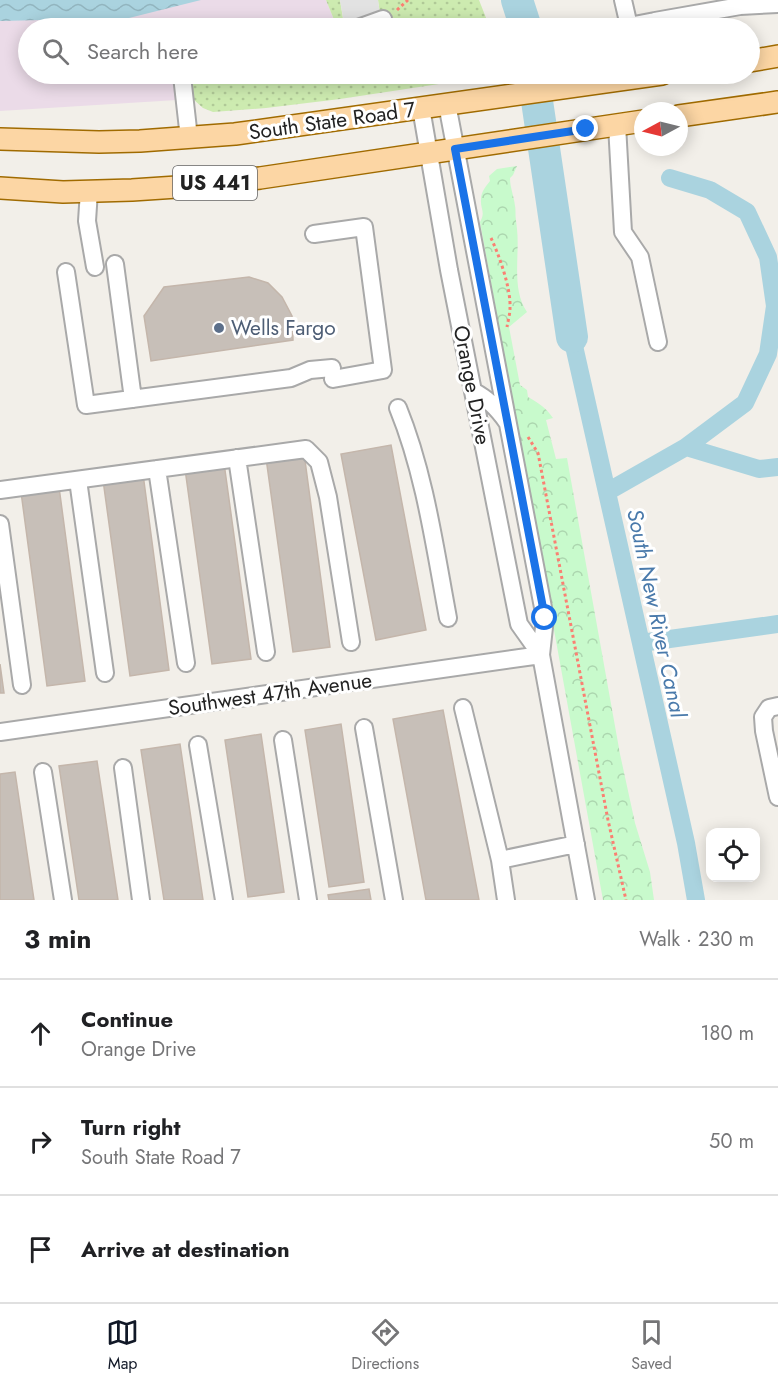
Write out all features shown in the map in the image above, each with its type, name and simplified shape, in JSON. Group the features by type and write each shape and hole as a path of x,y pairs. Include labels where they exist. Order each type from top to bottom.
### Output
{"main road":[{"path":"760,59 778,56"},
{"name":"South State Road 7","path":"0,139 99,142 189,138 274,130 588,84"},
{"path":"688,115 778,102"},
{"name":"US 441","path":"0,188 63,192 192,186 634,122"}],"street":[{"path":"623,0 627,18"},
{"path":"687,18 740,6 778,4"},
{"path":"183,84 189,138"},
{"name":"Orange Drive","path":"447,104 516,428 545,618 540,655 586,900"},
{"name":"Orange Drive","path":"421,108 449,270 519,624 540,655"},
{"path":"617,125 623,232 640,257 658,342"},
{"path":"89,191 87,220 95,267"},
{"path":"66,272 86,405 291,378 310,370 332,373 383,370 364,227 314,234"},
{"path":"115,264 133,399"},
{"path":"473,391 495,407 516,428"},
{"path":"398,408 405,424 425,497 448,618"},
{"path":"0,490 306,449 319,462 328,497 351,642"},
{"path":"237,458 266,652"},
{"path":"157,469 186,663"},
{"path":"78,480 105,674"},
{"path":"0,524 22,685"},
{"name":"Southwest 47th Avenue","path":"0,732 540,655"},
{"path":"774,707 763,717 778,798"},
{"path":"463,708 500,860 506,900"},
{"path":"364,728 394,900"},
{"path":"283,740 308,900"},
{"path":"198,745 224,900"},
{"path":"123,768 141,900"},
{"path":"43,772 63,900"},
{"path":"500,860 576,843"}],"path":[{"path":"489,233 509,293 507,330"},
{"path":"516,428 538,453 608,820 626,900"}],"shaded area":[{"path":"0,0 326,0 333,18 18,18 18,84 191,84 193,99 0,111"},
{"path":"340,0 378,0 381,18 343,18"}],"green space":[{"path":"326,0 340,0 343,18 333,18"},
{"path":"378,0 479,0 486,18 381,18"},
{"path":"191,84 439,84 340,99 213,112 203,108 193,99"},
{"path":"517,166 510,182 518,239 519,293 527,312 509,327 520,385 527,390 528,397 548,411 553,418 546,420 556,459 567,458 620,754 635,823 650,872 654,900 603,900 480,222 483,213 481,196 490,181 489,176 497,169"}],"water":[{"path":"0,0 201,0 129,18 18,18 18,21 0,21"}],"building":[{"name":"Wells Fargo","path":"249,277 268,283 282,297 292,316 293,340 151,361 144,316 164,287"},
{"path":"391,445 426,630 376,640 341,454"},
{"path":"304,453 330,647 293,652 266,458"},
{"path":"224,463 251,659 212,664 185,469"},
{"path":"143,474 169,670 130,676 103,480"},
{"path":"59,487 85,681 47,686 21,492"},
{"path":"0,664 4,693 0,693"},
{"path":"443,710 479,900 426,900 393,719"},
{"path":"341,724 364,882 329,887 305,730"},
{"path":"261,734 284,892 248,897 225,740"},
{"path":"180,744 203,900 164,900 141,750"},
{"path":"97,761 118,900 79,900 59,766"},
{"path":"15,772 34,900 0,900 0,774"},
{"path":"369,889 371,900 329,900 328,895"}],"waterway":[{"path":"517,0 523,18"},
{"path":"534,84 572,337"},
{"path":"670,178 710,190 747,212 768,257 775,306 768,354 745,403 686,447"},
{"name":"South New River Canal","path":"572,337 686,843 696,900"},
{"path":"607,492 686,447 759,469 778,467"},
{"path":"641,643 778,624"}],"place":[{"name":"Wells Fargo","path":"219,328"}],"route":[{"path":"545,618 455,149 586,129"}]}
